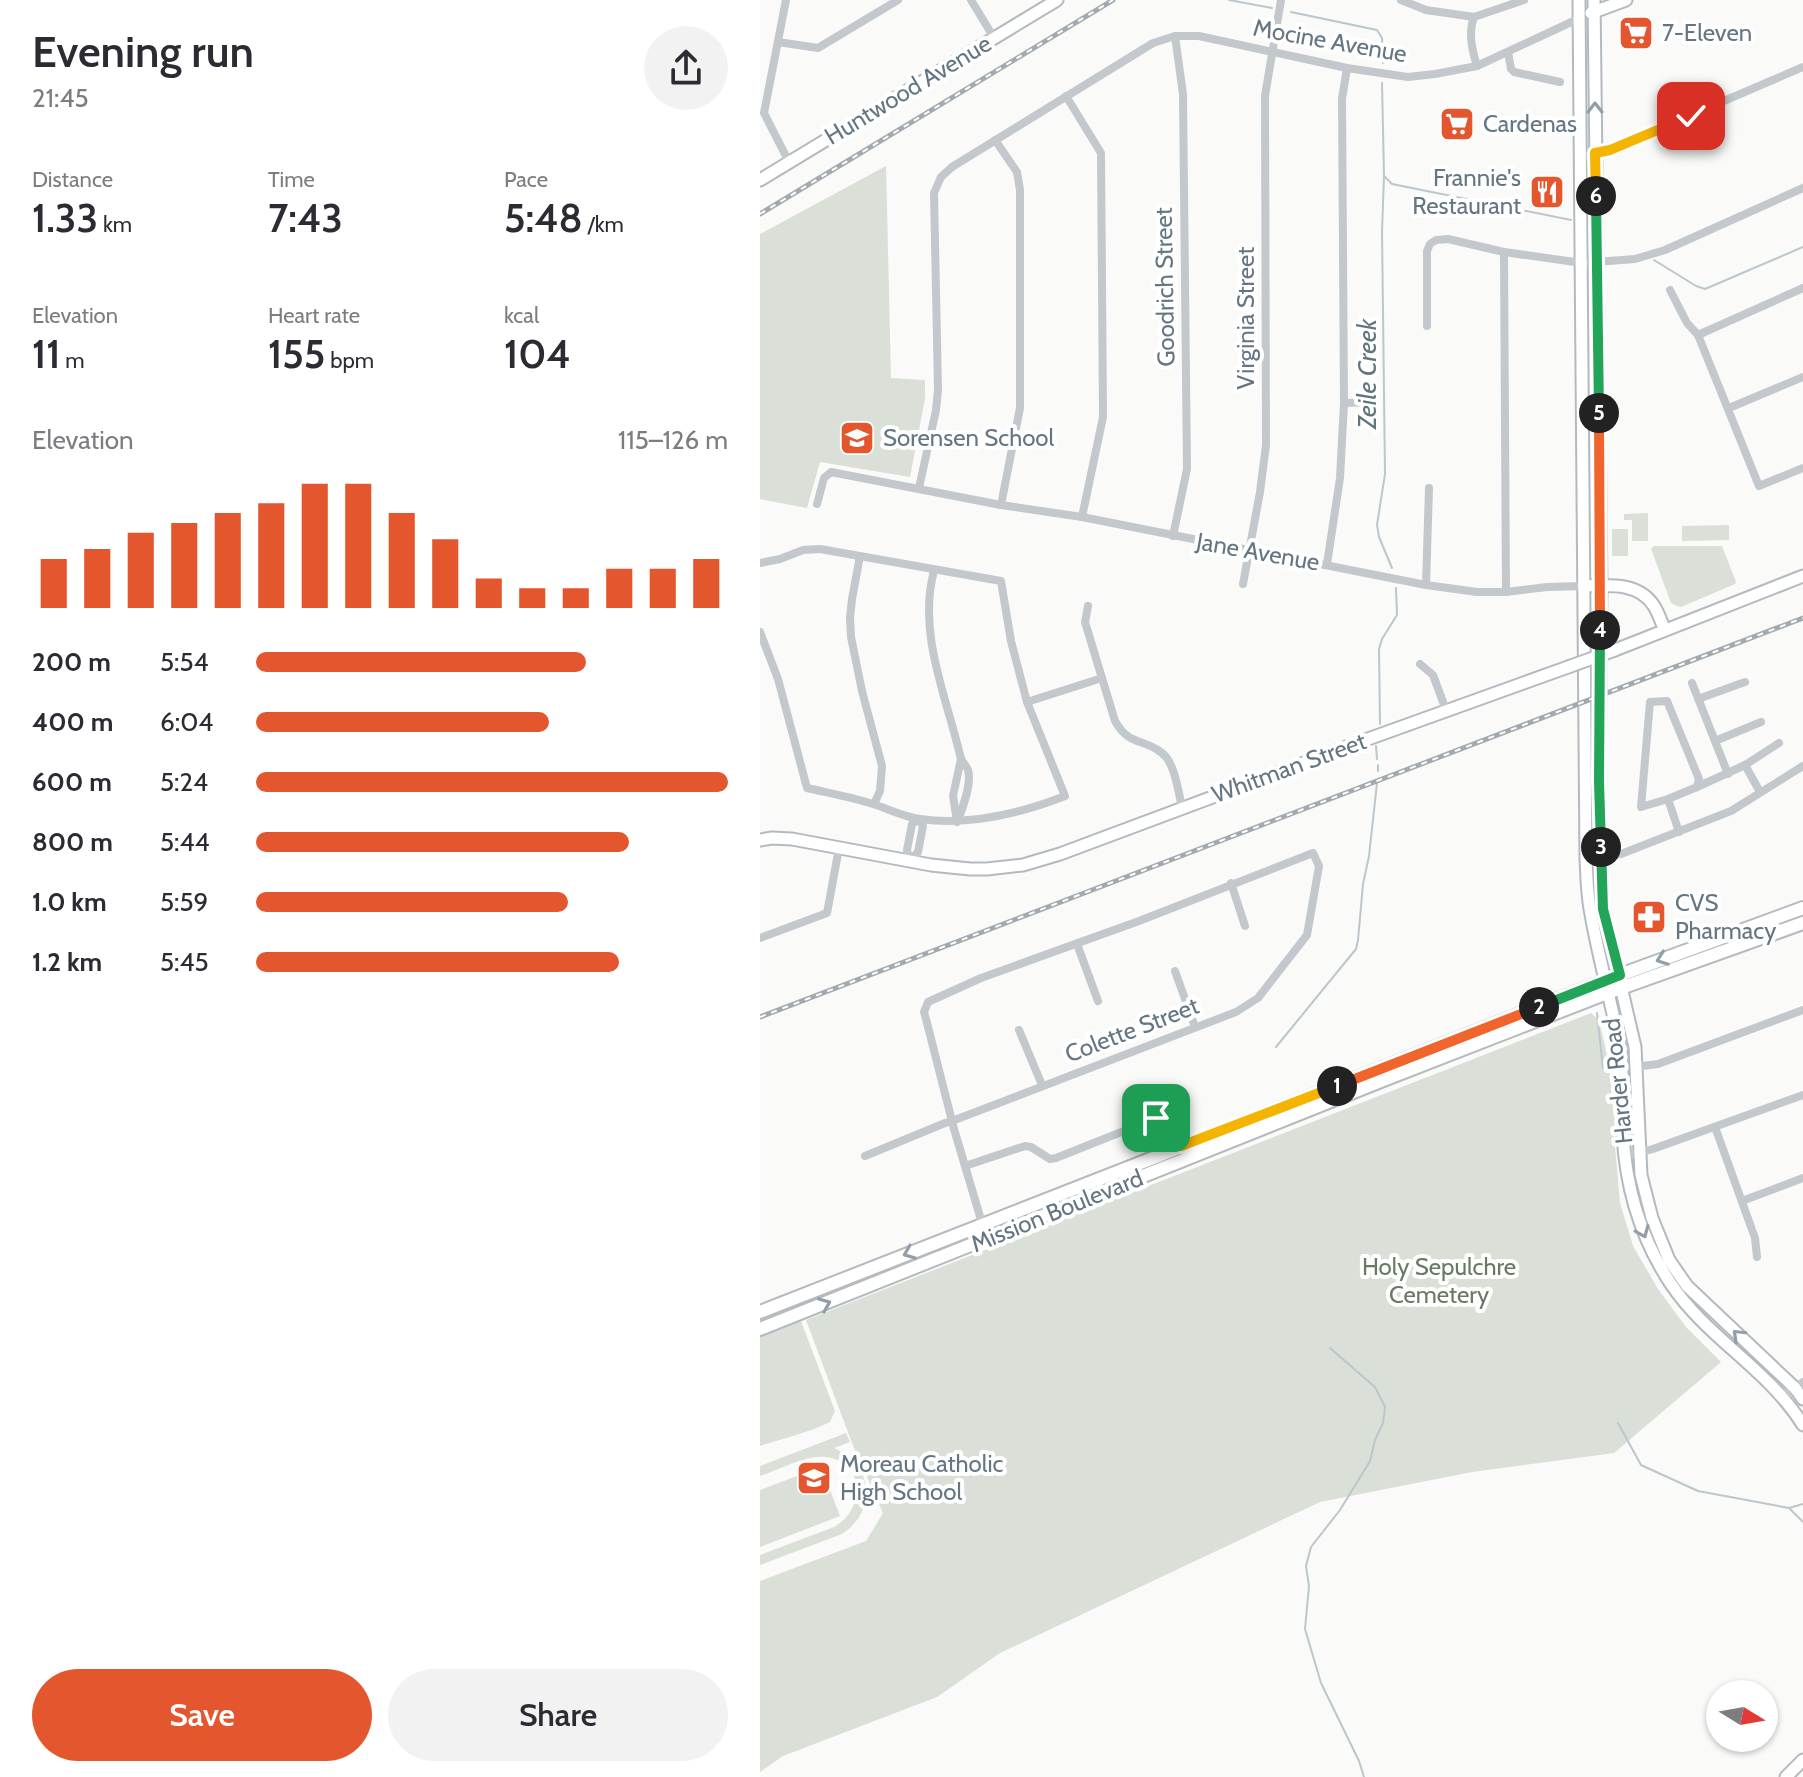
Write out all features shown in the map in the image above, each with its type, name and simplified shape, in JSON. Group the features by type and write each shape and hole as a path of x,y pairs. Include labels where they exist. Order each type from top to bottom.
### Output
{"main road":[{"name":"Mission Boulevard","path":"760,1329 1347,1095 1606,987 1620,975 1803,908"},
{"name":"Mission Boulevard","path":"760,1312 1388,1066 1606,987 1621,989 1803,923"},
{"path":"1347,1095 1359,1083 1384,1073 1388,1066"},
{"path":"760,1322 771,1314 774,1306"}],"street":[{"path":"786,0 764,113 789,162"},
{"path":"778,42 818,48 898,0"},
{"path":"971,0 994,38"},
{"name":"Huntwood Avenue","path":"760,180 1057,0"},
{"path":"1401,0 1426,10 1474,17 1524,0"},
{"name":"Harder Road","path":"1579,0 1586,859 1590,910 1619,1041 1628,1180 1636,1216 1672,1286 1700,1318 1782,1396 1803,1425"},
{"path":"1580,18 1594,6 1626,0"},
{"name":"Virginia Street","path":"1243,584 1266,445 1265,96 1280,3"},
{"name":"Harder Road","path":"1594,6 1601,586 1599,781 1603,909 1634,1041 1641,1175 1652,1218 1669,1260 1687,1286 1799,1385 1803,1399"},
{"path":"1474,17 1470,27 1477,66"},
{"name":"Mocine Avenue","path":"919,488 938,389 934,193 941,177 952,167 1153,43 1175,36 1199,36 1347,68 1408,77 1477,66 1580,18"},
{"name":"Goodrich Street","path":"1173,536 1187,469 1183,94 1175,36"},
{"path":"1508,52 1514,72 1560,82"},
{"path":"1581,157 1610,150 1803,67"},
{"path":"1327,564 1340,478 1344,403 1342,99 1347,68"},
{"path":"1066,96 1101,153 1103,417 1082,517"},
{"path":"995,140 1017,172 1020,190 1020,408 1001,505"},
{"path":"1427,326 1427,259 1430,244 1436,240 1448,239 1504,252 1582,263 1646,257 1803,188"},
{"path":"1504,252 1506,592"},
{"path":"1698,335 1803,288"},
{"path":"1670,290 1687,323 1698,335 1759,486 1803,468"},
{"path":"1729,408 1803,377"},
{"path":"1344,403 1376,402"},
{"name":"Jane Avenue","path":"817,504 824,478 831,472 1001,505 1082,517 1426,585 1477,592 1547,587 1626,587 1641,593 1654,606 1665,630"},
{"path":"1426,585 1429,488"},
{"path":"760,563 811,549 1001,581 1011,641 1027,702 1065,796 1023,811 957,822 919,819 874,804 807,788 778,679 760,632"},
{"path":"860,556 852,599 851,637 882,766 880,791 874,804"},
{"path":"934,571 930,588 929,627 961,759 968,768 969,777 957,822"},
{"name":"Whitman Street","path":"760,840 782,838 970,869 1023,865 1615,650 1803,576"},
{"path":"1088,606 1085,622 1115,721 1121,732 1162,753 1172,771 1182,807"},
{"path":"1420,664 1433,675 1446,710"},
{"path":"1027,702 1102,678"},
{"path":"1698,699 1745,682"},
{"path":"1692,683 1728,774"},
{"path":"1697,787 1699,779 1667,701 1650,702 1641,807 1668,799 1697,787 1728,774 1779,743"},
{"path":"1715,741 1761,722"},
{"path":"1745,765 1760,792"},
{"path":"1586,859 1621,854 1731,811 1803,766"},
{"path":"1668,799 1679,832"},
{"path":"910,861 918,852 923,826 919,819"},
{"path":"760,938 827,913 839,848"},
{"name":"Colette Street","path":"865,1156 1251,1004 1303,942 1309,928 1319,866 1313,853 1231,883"},
{"path":"987,1240 924,1012 928,1002 981,978 1231,883 1245,926"},
{"path":"1077,944 1098,1001"},
{"path":"1175,971 1195,1027"},
{"path":"1635,1067 1658,1064 1803,1010"},
{"path":"1019,1030 1042,1085"},
{"path":"1163,1090 1181,1146"},
{"path":"1641,1153 1803,1095"},
{"path":"965,1166 1025,1146 1050,1159 1056,1158 1169,1113"},
{"path":"1715,1127 1755,1238 1757,1257"},
{"name":"Harder Road","path":"1626,1156 1641,1153"},
{"path":"1742,1201 1803,1178"},
{"path":"1782,1396 1799,1385"},
{"path":"1786,1777 1803,1760"}],"green space":[{"path":"886,166 891,378 925,380 925,399 910,477 820,462 807,508 760,499 760,234"},
{"path":"1648,513 1648,541 1632,541 1632,520 1624,520 1624,514"},
{"path":"1729,525 1729,540 1682,541 1682,526"},
{"path":"1612,529 1628,529 1628,556 1612,556"},
{"path":"1654,546 1722,546 1736,582 1681,607 1677,606 1671,603 1651,549"},
{"name":"Holy Sepulchre Cemetery","path":"1591,1013 1599,1020 1615,1090 1615,1146 1620,1203 1633,1246 1658,1289 1686,1327 1721,1362 1614,1453 1472,1472 1320,1502 1000,1653 937,1697 783,1756 760,1772 760,1581 866,1541 883,1513 852,1443 806,1320"},
{"path":"801,1321 835,1411 830,1422 760,1446 760,1337"},
{"path":"846,1433 850,1442 834,1448 857,1465 866,1488 866,1501 854,1524 842,1534 760,1565 760,1555 834,1527 844,1519 852,1509 857,1487 848,1468 826,1457 802,1460 760,1476 760,1466"},
{"path":"821,1467 840,1516 760,1547 760,1490"}],"waterway":[{"name":"Zeile Creek","path":"1229,0 1272,8"},
{"name":"Zeile Creek","path":"1291,12 1377,30 1382,38 1383,63"},
{"name":"Zeile Creek","path":"1382,83 1384,176 1392,184 1571,220"},
{"name":"Zeile Creek","path":"1384,176 1385,474 1377,525 1392,568"},
{"path":"1654,260 1705,289 1803,247"},
{"name":"Zeile Creek","path":"1380,724 1379,649 1397,615 1396,588"},
{"name":"Zeile Creek","path":"1376,746 1377,759"},
{"name":"Zeile Creek","path":"1378,765 1378,771"},
{"name":"Zeile Creek","path":"1276,1047 1356,949 1377,783"},
{"path":"1597,1013 1603,1068"},
{"name":"Zeile Creek","path":"1330,1348 1375,1387 1385,1407 1370,1461 1340,1510 1311,1547 1306,1566 1309,1586 1305,1629 1321,1683 1364,1777"},
{"path":"1618,1423 1641,1465 1698,1491 1789,1508 1803,1504"},
{"path":"1790,1509 1803,1522"}],"railway":[{"path":"760,214 1113,0"},
{"path":"760,1017 1803,618"}],"place":[{"name":"7-Eleven","path":"1636,33"},
{"name":"Cardenas","path":"1457,124"},
{"name":"Frannie's Restaurant","path":"1547,192"},
{"name":"Sorensen School","path":"857,438"},
{"name":"CVS Pharmacy","path":"1649,917"},
{"name":"Moreau Catholic High School","path":"814,1478"}],"route":[{"path":"1156,1118 1169,1113 1181,1146 1620,975 1603,909 1599,781 1601,586 1595,153 1610,150 1691,116"}]}
